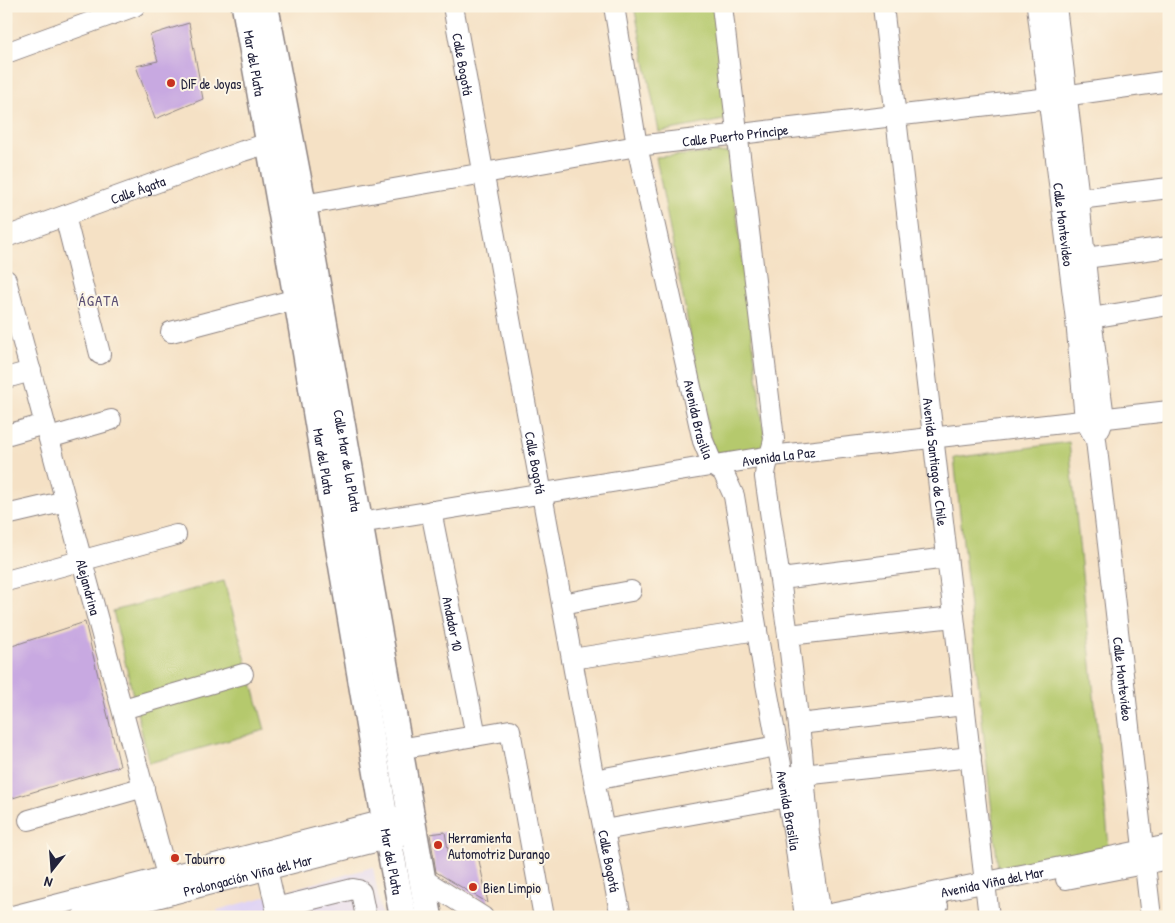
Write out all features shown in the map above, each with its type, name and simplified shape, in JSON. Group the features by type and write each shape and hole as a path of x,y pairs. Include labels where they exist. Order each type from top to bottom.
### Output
{"main road":[{"name":"Mar del Plata","path":"245,6 403,917"},
{"name":"Calle Mar de la Plata","path":"265,6 303,205 429,917"}],"street":[{"path":"6,53 135,6"},
{"name":"Calle Bogotá","path":"453,6 541,493 621,917"},
{"name":"Avenida Brasilia","path":"614,6 637,146 703,441 713,465 723,472 734,496 783,777 816,916"},
{"name":"Avenida Brasilia","path":"722,6 774,439 771,456 766,463 765,477 781,579 799,724 816,916"},
{"name":"Avenida Santiago de Chile","path":"883,6 989,917"},
{"name":"Calle Montevideo","path":"1038,6 1079,198 1090,318 1104,418 1096,440"},
{"name":"Calle Montevideo","path":"1056,6 1057,96 1085,420 1096,440 1152,917"},
{"name":"Calle Puerto Príncipe","path":"303,205 637,146 1169,81"},
{"name":"Calle Ágata","path":"6,237 269,143"},
{"path":"1079,198 1169,188"},
{"path":"65,216 100,354"},
{"path":"1085,258 1169,247"},
{"name":"Alejandrina","path":"6,280 170,885"},
{"path":"170,332 297,298"},
{"path":"1090,318 1169,305"},
{"path":"6,378 31,371"},
{"name":"Avenida La Paz","path":"360,523 771,456 1169,411"},
{"path":"6,435 47,431 112,420"},
{"path":"6,515 66,501"},
{"name":"Andador 10","path":"431,511 476,736"},
{"path":"6,581 176,535"},
{"path":"781,579 947,558"},
{"path":"562,604 631,590"},
{"path":"788,635 954,616"},
{"path":"572,660 757,630"},
{"path":"122,709 243,674"},
{"path":"799,724 964,705"},
{"path":"399,749 510,730 544,917"},
{"path":"594,780 777,746"},
{"path":"783,777 971,756"},
{"path":"29,820 144,787"},
{"path":"604,830 787,797"},
{"name":"Prolongación Viña del Mar","path":"82,917 170,885 413,823"},
{"name":"Prolongación Viña del Mar","path":"9,917 170,885 268,869 387,829"},
{"name":"Avenida Viña del Mar","path":"816,916 986,889 1144,856 1169,845"},
{"name":"Avenida Viña del Mar","path":"1144,856 1169,859"},
{"path":"268,869 277,912 353,889 361,892 366,917"},
{"path":"423,879 482,917"},
{"name":"Avenida Viña del Mar","path":"886,917 986,889"}],"shaded area":[{"path":"373,867 382,917 219,917 217,910"}],"green space":[{"path":"634,6 714,6 729,119 659,132"},
{"path":"729,152 766,448 713,453 656,157"},
{"path":"1069,442 1109,847 998,868 954,458"},
{"path":"224,581 265,730 149,763 113,611"}],"building":[{"name":"DIF de Joyas","path":"189,23 203,99 155,119 136,66 158,61 150,35"},
{"path":"85,622 120,766 6,800 6,648"},
{"name":"Bien Limpio","path":"445,832 449,856 477,851 488,903 436,872 430,834"}],"place":[{"name":"DIF de Joyas","path":"171,83"},
{"name":"Herramienta Automotriz Durango","path":"438,845"},
{"name":"Taburro","path":"175,858"},
{"name":"Bien Limpio","path":"473,887"}],"district":[{"name":"ÁGATA","path":"99,300"}]}
